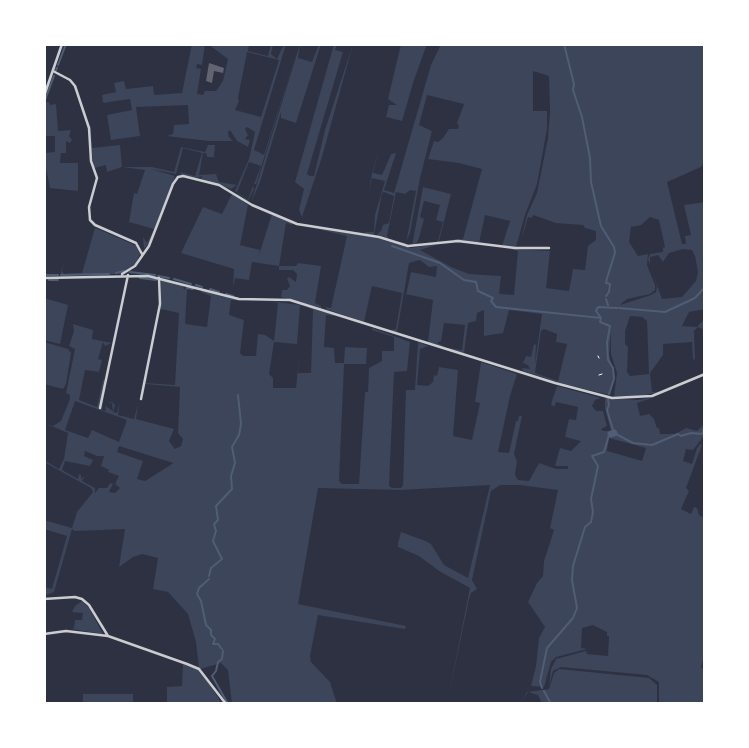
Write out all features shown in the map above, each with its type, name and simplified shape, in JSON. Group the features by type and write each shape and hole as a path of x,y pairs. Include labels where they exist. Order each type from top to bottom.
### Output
{"street":[{"path":"44,96 62,44"},
{"path":"53,71 75,86 89,128 90,155 97,178 89,207 90,220 95,225 136,243 142,254"},
{"path":"120,275 135,266 153,238 174,182 183,176 219,185 250,204 297,224 379,237 410,247 458,241 514,248 549,248"},
{"path":"44,278 120,275 159,278 239,299 282,299 301,303 555,383 612,398 652,396 705,374"},
{"path":"100,408 128,275"},
{"path":"141,399 160,308 159,278"},
{"path":"44,599 82,599 89,605 108,635"},
{"path":"44,634 66,631 108,635 199,669 226,704"}],"shaded area":[{"path":"192,44 205,44 202,65 197,64 196,68 201,69 197,94 203,95 205,91 216,91 223,81 228,59 208,44 249,44 248,51 268,56 273,44 271,54 277,59 286,44 254,150 264,155 299,44 256,184 261,166 249,162 237,192 248,200 253,186 248,201 235,191 249,159 255,132 247,127 245,129 248,135 245,139 250,140 248,147 237,141 230,130 229,137 233,141 167,136 173,134 174,125 189,124 188,105 136,107 140,136 111,140 107,115 132,110 130,99 103,103 102,95 116,92 114,83 124,81 126,89 153,86 154,95 182,93","holes":["247,52 279,60 261,117 235,110"]},
{"path":"300,44 298,58 312,62 321,44 296,123 281,118 281,112 251,203"},
{"path":"334,44 337,44 335,50 343,52 307,174 310,176 314,176 325,130 353,44 322,157 302,217 299,210 304,189 295,182"},
{"path":"401,44 427,44 402,121 386,117 389,105 397,105 388,99"},
{"path":"441,44 705,44 705,159 701,167 667,182 682,244 686,244 685,236 691,235 684,205 705,202 705,309 689,312 682,326 697,327 705,318 705,330 698,327 694,331 693,360 692,342 663,344 663,355 650,373 652,392 658,392 642,396 614,396 617,373 611,354 611,332 609,355 615,376 610,395 567,385 523,371 522,368 530,369 523,363 526,356 531,357 534,344 535,364 542,314 509,310 503,333 484,336 484,310 477,313 476,321 468,323 464,353 447,348 462,350 465,325 444,323 441,341 437,343 445,347 428,342 433,300 406,294 411,272 436,277 437,266 429,267 420,260 409,263 397,332 390,330 396,329 402,293 372,286 364,322 326,309 331,308 347,236 313,228 374,237 410,248 439,244 420,250 469,274 501,276 499,294 514,295 518,251 510,249 550,251 546,288 569,291 573,269 585,270 588,246 596,240 596,231 583,225 556,223 533,215 532,218 528,217 521,241 527,215 537,193 548,138 549,76 533,71 533,111 547,111 547,129 537,184 516,247 502,246 510,221 485,215 479,243 454,241 463,239 482,169 428,159 434,141 438,142 443,138 449,129 458,129 457,123 464,104 427,95 419,125 432,131 406,241 416,191 410,190 405,194 396,192 387,236 389,239 377,234 383,225 389,223 394,196 382,193 374,235 365,232 374,232 375,215 385,181 372,178 368,196 372,174 379,149 373,173 382,175 391,154 396,153 384,190 394,193 431,65","holes":["650,217 659,220 665,247 663,252 650,254 648,259 657,286 656,292 620,305 627,299 650,294 655,290 647,265 648,254 638,256 629,242 631,227 641,225","683,249 692,250 698,272 696,281 682,297 662,299 650,265 650,257 658,255 663,262 669,253","630,316 642,317 647,321 649,374 630,376 627,372 628,347 625,344 625,331","544,329 557,334 556,342 567,344 558,381 535,373 541,331"]},
{"path":"49,102 50,105 56,104 58,131 71,130 69,136 72,140 70,143 66,141 66,153 61,153 60,163 78,163 78,191 50,188 44,158 44,153 55,152 55,136 44,136 44,103"},
{"path":"87,119 91,128 92,148 120,145 122,167 107,172 106,165 94,168"},
{"path":"208,145 215,145 214,157 207,157 206,153 203,153 199,175 216,174 219,182 237,185 231,189 201,179 202,176 197,178 181,175 180,172 195,176 202,153 183,148 176,174 151,169 175,176 151,240 144,249 143,237 147,243 154,229 129,222 134,193 137,194 145,170 122,167 152,167 174,172 181,147 205,152"},
{"path":"423,187 451,194 438,243 436,242 443,222 436,220 440,205 424,201 420,217 424,219 419,238 415,246 412,246"},
{"path":"225,189 248,205 240,245 260,250 258,258 272,214 292,223 286,223 279,266 252,262 249,280 235,278 233,288 234,269 181,253 203,207 222,214 232,194"},
{"path":"84,223 137,246 140,254 136,263 122,273 60,276 64,261 64,274 82,273 95,228"},
{"path":"298,263 321,266 315,303 321,308 281,297 282,290 287,290 290,286 287,279 289,277 296,282 297,274 293,270 279,270 279,266 296,266"},
{"path":"161,280 183,285 184,290 187,287 193,288 187,289 185,324 207,327 211,296 201,290 245,301 231,300 229,315 244,320 240,353 243,356 256,356 258,334 274,341 278,303 270,301 300,305 297,344 274,342 269,374 273,378 273,388 296,388 299,358 298,373 311,373 313,310 306,306 336,316 326,315 324,347 334,348 335,363 344,363 345,347 367,348 366,364 344,364 339,481 342,484 359,484 369,368 382,361 382,351 394,351 394,337 372,328 410,342 407,371 394,372 389,486 392,488 401,488 403,485 406,390 415,390 418,342 428,346 420,349 417,385 428,386 433,382 439,367 458,370 453,436 472,440 480,403 475,402 481,362 517,374 498,452 509,453 516,421 522,416 514,454 517,461 515,475 518,480 529,481 539,463 556,469 568,469 568,466 555,466 560,448 571,451 581,441 565,437 569,419 576,420 578,407 556,402 554,407 551,404 557,386 601,398 595,400 592,406 596,411 603,411 607,426 601,429 603,431 611,431 605,398 638,400 655,397 637,403 640,416 649,414 660,434 675,434 686,428 697,431 705,423 704,436 693,450 686,449 683,461 692,464 697,448 702,445 681,509 691,514 694,507 697,508 699,515 705,518 705,653 701,667 705,671 705,704 659,704 659,682 647,675 561,667 553,671 549,686 551,669 556,659 586,651 587,654 608,656 609,636 607,632 593,625 582,628 581,648 587,649 556,657 551,662 544,687 531,686 539,638 545,627 528,602 543,576 544,561 554,530 550,528 558,490 500,485 491,491 472,580 477,589 471,593 469,599 447,704 470,588 419,556 398,547 398,543 401,532 431,544 444,565 468,578 490,485 400,490 318,488 298,604 406,626 405,629 318,615 311,662 330,682 337,704 232,704 228,670 221,663 200,669 222,704 167,704 167,687 182,686 183,664 199,668 196,642 188,614 168,592 153,589 158,558 142,554 119,567 125,529 72,529 54,592 44,596 44,587 52,589 67,536 44,529 44,520 72,528 77,512 93,492 91,488 44,462 59,469 64,459 68,433 44,423 53,426 61,421 70,399 70,395 66,393 75,349 69,346 74,331 73,324 93,330 92,339 112,343 105,346 103,342 98,359 102,360 99,372 85,370 79,400 97,407 105,380 102,410 106,411 105,406 113,411 112,403 107,402 112,402 115,405 113,412 117,413 120,402 118,415 134,419 138,404 136,419 174,429 169,441 175,449 181,446 183,439 178,433 180,387 145,384 149,364 146,383 175,385 179,313 160,311","holes":["75,401 127,420 119,442 92,430 88,438 65,430","609,438 646,448 642,461 607,451","119,446 173,463 145,481 137,479 143,461 117,452","85,451 104,456 101,466 119,476 115,484 120,488 115,493 109,492 113,484 110,483 107,488 99,488 95,493 95,488 82,481 85,476 81,479 79,474 78,479 62,470 65,461 90,466 93,460 84,456"]},
{"path":"44,298 68,305 60,344 44,340"},
{"path":"44,342 68,349 71,353 63,389 44,384"},
{"path":"82,601 89,608 103,634 72,629 75,620 82,620 83,613 72,612"},
{"path":"559,669 649,678 657,685 657,704 542,704 538,695 528,692 520,704 527,692 549,689 554,673"},
{"path":"83,694 133,694 133,704 83,704"}],"building":[{"path":"209,63 224,68 223,73 214,71 212,83 206,81"}],"waterway":[{"path":"58,65 66,44"},
{"path":"564,44 574,84 573,90 582,117 590,158 591,182 601,226 614,247 615,253 606,283 610,284 609,292 606,296"},
{"path":"45,100 54,76"},
{"path":"392,246 440,263 464,280 476,282 478,291 493,298 491,301 496,307 601,318"},
{"path":"116,273 124,271"},
{"path":"130,272 155,275"},
{"path":"61,275 109,274"},
{"path":"44,275 58,275"},
{"path":"158,276 169,278"},
{"path":"140,278 156,280"},
{"path":"174,279 191,284"},
{"path":"49,280 58,280"},
{"path":"196,285 202,287"},
{"path":"619,308 665,312 695,298 705,287"},
{"path":"187,288 193,289"},
{"path":"210,289 219,292"},
{"path":"226,294 233,296"},
{"path":"606,299 608,305"},
{"path":"609,394 614,379 613,368 608,360 610,326 600,322 601,318 596,311 598,307 617,308"},
{"path":"209,576 211,568 222,559 213,541 216,531 214,524 218,520 216,506 232,489 231,476 235,463 232,447 239,435 241,424 238,395"},
{"path":"608,399 607,410 614,433 633,443 652,445 678,434 702,434 705,425"},
{"path":"542,688 540,682 547,648 573,618 577,608 572,580 573,566 585,527 591,522 593,512 591,499 598,466 592,456 604,452 609,435"},
{"path":"209,579 199,588 197,594 211,634"},
{"path":"211,635 215,639 213,644 218,644 222,649"},
{"path":"223,651 222,659 212,676 228,704"},
{"path":"544,691 551,704"}]}
